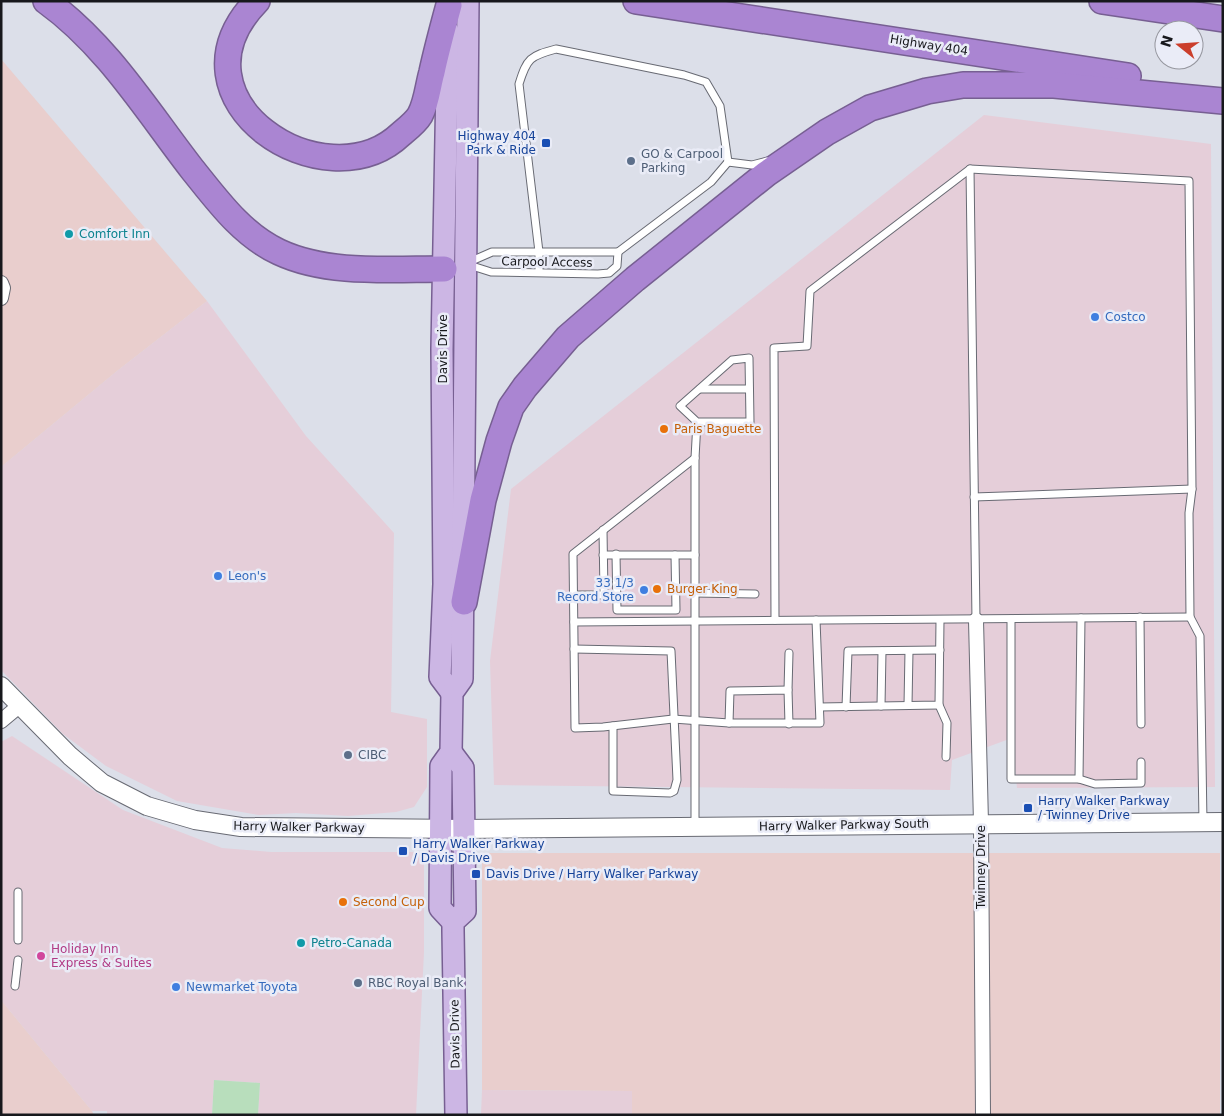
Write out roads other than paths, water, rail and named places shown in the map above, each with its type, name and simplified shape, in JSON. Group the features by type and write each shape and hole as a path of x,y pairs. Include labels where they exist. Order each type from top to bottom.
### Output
{"highway":[{"path":"46,1 65,15 112,64 224,209 259,240 280,252 315,263 351,267 455,266"},
{"path":"257,1 243,18 232,41 228,63 230,86 238,102 248,119 288,147 323,156 342,157 363,154 394,141 419,117 458,7"},
{"name":"Highway 404","path":"636,1 1223,90"},
{"path":"1102,1 1156,5 1223,18"},
{"path":"464,602 481,508 497,448 505,422 519,396 568,337 635,279 783,161 827,132 870,108 927,91 963,85 1054,85 1223,101"}],"main road":[{"name":"Davis Drive","path":"456,1115 454,922 440,908 440,829 441,766 451,752 452,693 462,679 464,602 463,426 455,266 458,7"},
{"name":"Davis Drive","path":"452,693 440,678 444,584 442,349 455,266"},
{"name":"Davis Drive","path":"451,752 463,768 465,911 454,922"}],"street":[{"path":"1,283 3,288 1,298"},
{"name":"Twinney Drive","path":"976,620 981,823 983,1115"},
{"name":"Harry Walker Parkway","path":"1,686 70,756 102,783 147,806 195,820 240,828 464,829"},
{"path":"1,721 19,706"},
{"name":"Harry Walker Parkway South","path":"464,829 1223,822"}],"lane":[{"path":"539,272 539,252 518,84 525,63 539,54 556,49 684,75 706,82 720,106 728,162 752,165 783,161"},
{"name":"Carpool Access","path":"455,266 492,252 618,252 711,182 728,162"},
{"path":"970,169 976,620"},
{"path":"775,620 774,348 807,346 810,291 970,169 1190,182 1192,489 1189,513 1190,617 1200,636 1203,822"},
{"name":"Carpool Access","path":"455,266 491,272 598,274 609,272 617,266 618,252"},
{"path":"750,358 750,422 697,422 680,406 700,388 732,360 750,358"},
{"path":"700,388 749,389"},
{"path":"695,826 694,593 697,422"},
{"path":"695,458 573,554 575,728 673,719 730,723 820,724 816,620"},
{"path":"974,497 1192,489"},
{"path":"574,595 604,595 603,530"},
{"path":"616,554 617,610 676,610 675,555"},
{"path":"603,555 695,555"},
{"path":"694,593 755,594"},
{"path":"1140,617 1141,724"},
{"path":"574,622 1011,620 1190,617"},
{"path":"1079,780 1081,618"},
{"path":"940,620 940,704 947,723 946,757"},
{"path":"1011,620 1011,779 1079,780 1094,784 1141,784 1141,762"},
{"path":"574,650 671,651 677,787 670,793 613,792 613,726"},
{"path":"846,707 848,651 940,650"},
{"path":"881,706 882,651"},
{"path":"908,705 909,651"},
{"path":"789,653 788,690 790,724"},
{"path":"730,723 730,690 788,690"},
{"path":"820,707 940,704"},
{"path":"18,892 18,940"},
{"path":"15,986 18,960"}],"place":[{"name":"Highway 404 Park & Ride","path":"546,143"},
{"name":"GO & Carpool Parking","path":"631,161"},
{"name":"Comfort Inn","path":"69,234"},
{"name":"Costco","path":"1095,317"},
{"name":"Paris Baguette","path":"664,429"},
{"name":"Leon's","path":"218,576"},
{"name":"Burger King","path":"657,589"},
{"name":"33 1/3 Record Store","path":"644,590"},
{"name":"CIBC","path":"348,755"},
{"name":"Harry Walker Parkway / Twinney Drive","path":"1028,808"},
{"name":"Harry Walker Parkway / Davis Drive","path":"403,851"},
{"name":"Davis Drive / Harry Walker Parkway","path":"476,874"},
{"name":"Second Cup","path":"343,902"},
{"name":"Petro-Canada","path":"301,943"},
{"name":"Holiday Inn Express & Suites","path":"41,956"},
{"name":"RBC Royal Bank","path":"358,983"},
{"name":"Newmarket Toyota","path":"176,987"}]}
